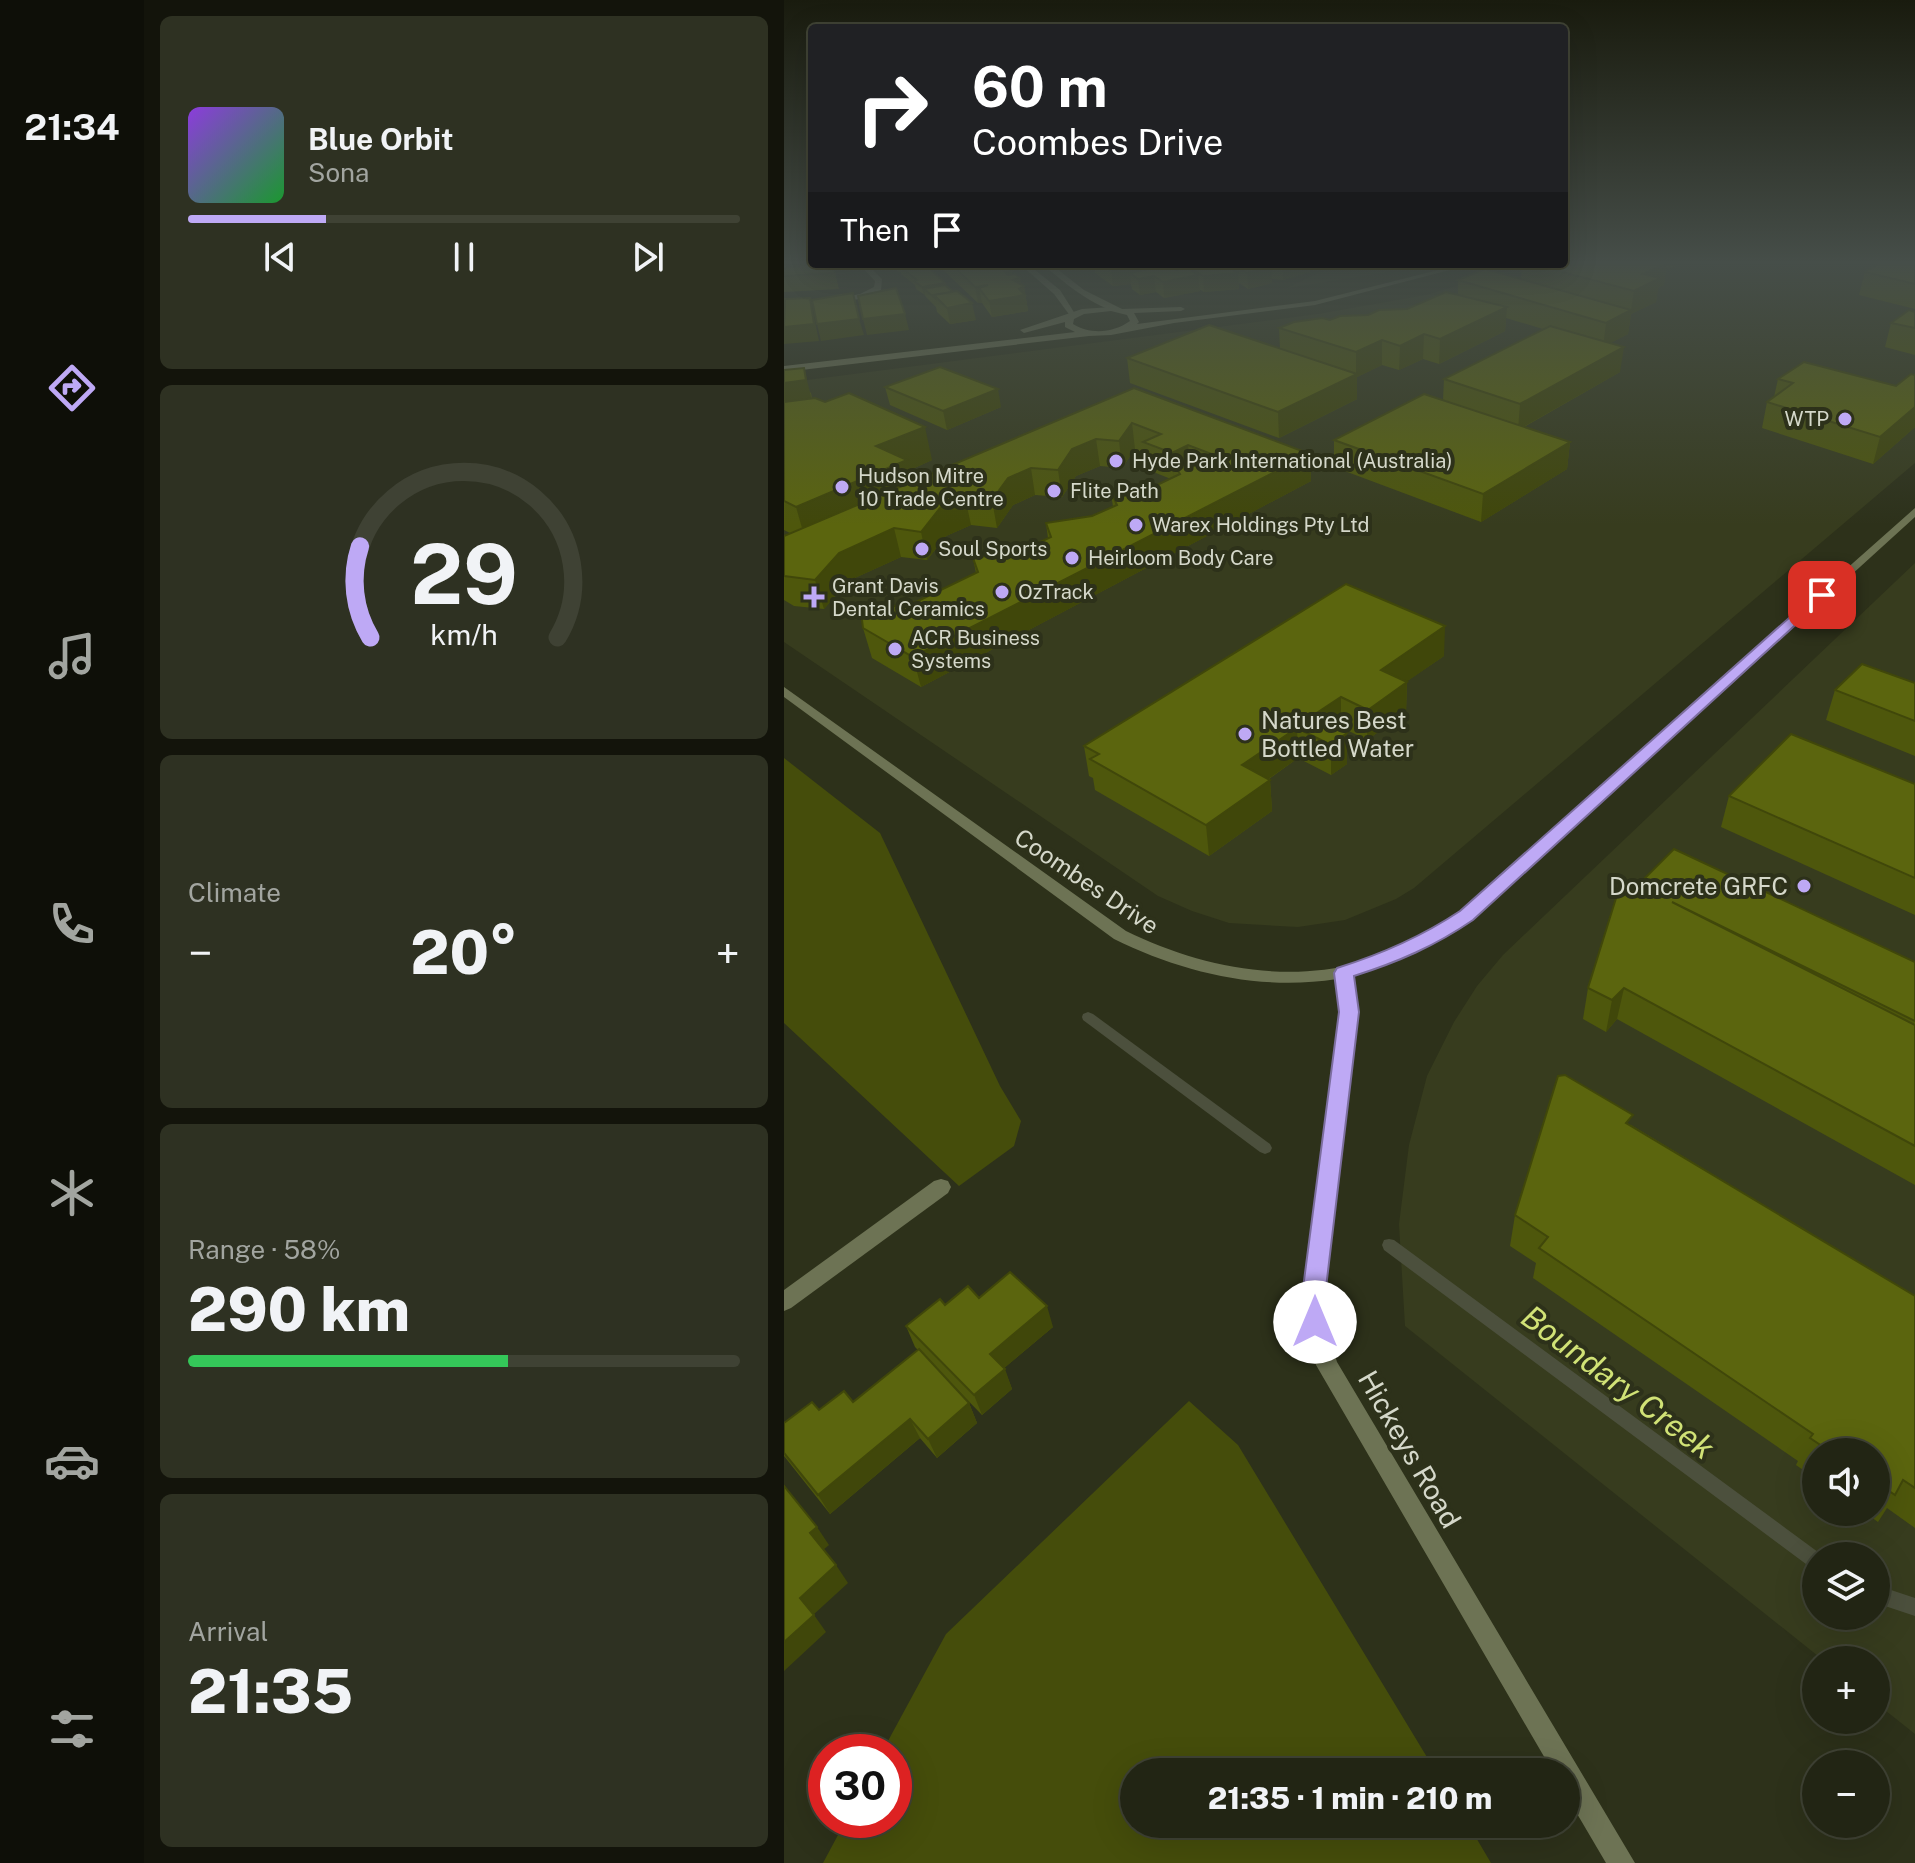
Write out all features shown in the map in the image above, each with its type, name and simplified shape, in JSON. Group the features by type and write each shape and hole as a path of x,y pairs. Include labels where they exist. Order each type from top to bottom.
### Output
{"street":[{"path":"784,361 853,352"},
{"path":"784,369 929,352"},
{"name":"Coombes Drive","path":"784,691 1120,935 1148,951 1180,963 1255,975 1344,973 1396,956 1432,939 1467,915 1915,511"},
{"name":"Hickeys Road","path":"1344,973 1349,1012 1313,1296 1315,1322 1327,1365 1621,1863"},
{"path":"784,1302 941,1187"}],"shaded area":[{"path":"1024,352 1915,352 1915,463 1414,888 1396,899 1345,920 1298,927 1229,923 1158,896 784,642 784,383"},
{"path":"1915,563 1915,1734 1890,1714 1890,1646 1805,1646 1405,1326 1399,1224 1409,1145 1427,1076 1454,1022 1477,986 1503,955"}],"green space":[{"path":"784,758 880,833 1000,1086 1021,1121 1014,1146 959,1186 784,1023"},
{"path":"1189,1401 1238,1445 1428,1758 1120,1758 1120,1838 1476,1838 1491,1863 823,1863 836,1838 912,1838 912,1734 892,1734 946,1634"}],"building":[{"path":"1142,352 1290,352 1357,374 1278,412 1127,358"},
{"path":"1498,352 1615,352 1520,404 1444,379"},
{"path":"1804,362 1896,386 1911,374 1915,375 1915,407 1880,437 1767,402 1793,383 1778,379"},
{"path":"940,367 998,389 943,411 885,387"},
{"path":"804,368 806,380 784,383 784,370"},
{"path":"1134,388 1310,454 913,657 863,628 861,612 916,602 978,572 973,558 1021,551 1051,537 1046,523 1092,516 1117,505 1111,493 1155,486 1180,474 1173,463 1217,456 1188,445 1172,453 1143,442 1161,434 1132,423 1119,441 1096,439 1072,449 1058,470 1031,468 1008,478 992,500 965,497 940,508 921,532 894,528 839,553 815,580 784,576 784,536"},
{"path":"849,393 925,427 876,446 907,460 796,507 784,501 784,402 815,398 825,402"},
{"path":"1424,394 1570,442 1483,494 1334,440"},
{"name":"Natures Best Bottled Water","path":"1346,584 1445,626 1381,670 1407,682 1368,710 1341,697 1312,716 1347,733 1331,745 1297,728 1242,765 1270,780 1206,825 1090,759 1099,754 1084,746"},
{"path":"1862,664 1915,683 1915,721 1835,690"},
{"path":"1791,734 1915,784 1915,878 1729,796"},
{"path":"1674,849 1915,962 1915,1021 1672,902 1915,1025 1915,1146 1624,988 1612,1000 1588,988 1617,895 1630,883 1637,886"},
{"path":"1565,1075 1633,1115 1626,1123 1915,1296 1915,1488 1903,1480 1895,1495 1890,1492 1890,1438 1810,1438 1813,1434 1539,1248 1548,1237 1515,1215 1558,1076"},
{"path":"1010,1272 1047,1306 990,1354 1005,1369 974,1395 906,1326 940,1299 945,1305 968,1286 979,1298"},
{"path":"919,1349 969,1403 928,1439 910,1419 818,1495 784,1453 784,1423 812,1402 819,1410 844,1391 853,1402"},
{"path":"784,1486 817,1527 810,1533 836,1565 800,1598 814,1615 784,1642"}],"waterway":[{"name":"Boundary Creek","path":"1088,1017 1265,1148"},
{"name":"Boundary Creek","path":"1389,1245 1802,1551"},
{"name":"Boundary Creek","path":"1890,1599 1915,1607"}],"place":[{"name":"WTP","path":"1845,419"},
{"name":"Hyde Park International (Australia)","path":"1116,461"},
{"name":"Hudson Mitre 10 Trade Centre","path":"842,487"},
{"name":"Flite Path","path":"1054,491"},
{"name":"Warex Holdings Pty Ltd","path":"1136,525"},
{"name":"Soul Sports","path":"922,549"},
{"name":"Heirloom Body Care","path":"1072,558"},
{"name":"OzTrack","path":"1002,592"},
{"name":"Grant Davis Dental Ceramics","path":"814,597"},
{"name":"ACR Business Systems","path":"895,649"},
{"name":"Natures Best Bottled Water","path":"1245,734"},
{"name":"Domcrete GRFC","path":"1804,886"}],"route":[{"path":"1315,1322 1313,1296 1349,1012 1344,973 1396,956 1432,939 1467,915 1822,595"}]}
